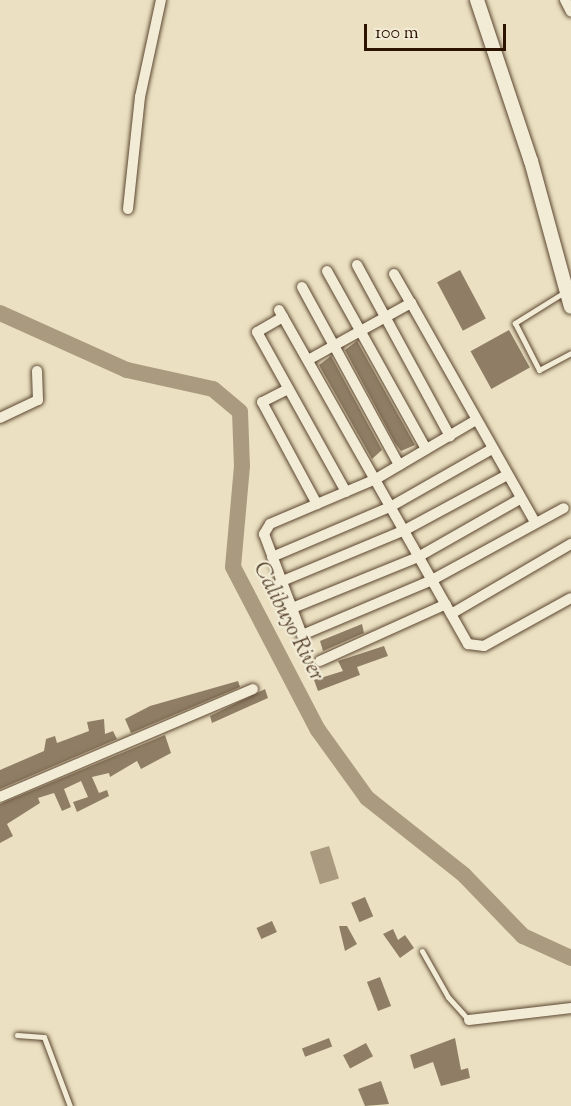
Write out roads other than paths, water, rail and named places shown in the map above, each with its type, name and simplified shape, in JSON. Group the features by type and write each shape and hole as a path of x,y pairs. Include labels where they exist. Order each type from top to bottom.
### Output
{"street":[{"path":"128,209 140,97 161,0"},
{"path":"477,0 531,162 563,293 571,307"},
{"path":"565,0 571,12"},
{"path":"357,265 450,436"},
{"path":"327,271 426,449"},
{"path":"394,274 535,522"},
{"path":"302,288 399,465"},
{"path":"308,360 411,303"},
{"path":"346,492 257,332 281,314 448,609 474,648 571,598"},
{"path":"0,418 38,400 37,371"},
{"path":"288,389 262,402 317,504"},
{"path":"476,420 376,479 270,524 264,534 290,609 305,640 432,580 564,508"},
{"path":"272,557 390,507 492,449"},
{"path":"280,582 405,530 507,474"},
{"path":"290,609 418,557 520,499"},
{"path":"320,661 448,609 571,544"},
{"path":"0,797 253,689"},
{"path":"469,1020 571,1008"}],"lane":[{"path":"563,293 515,323 539,370 571,353"},
{"path":"423,951 448,997 469,1020"},
{"path":"17,1035 44,1037 70,1106"}],"waterway":[{"name":"Calibuyo River","path":"0,313 127,370 213,389 240,412 242,466 233,567 318,730 367,798 464,875 523,936 571,958"}]}
